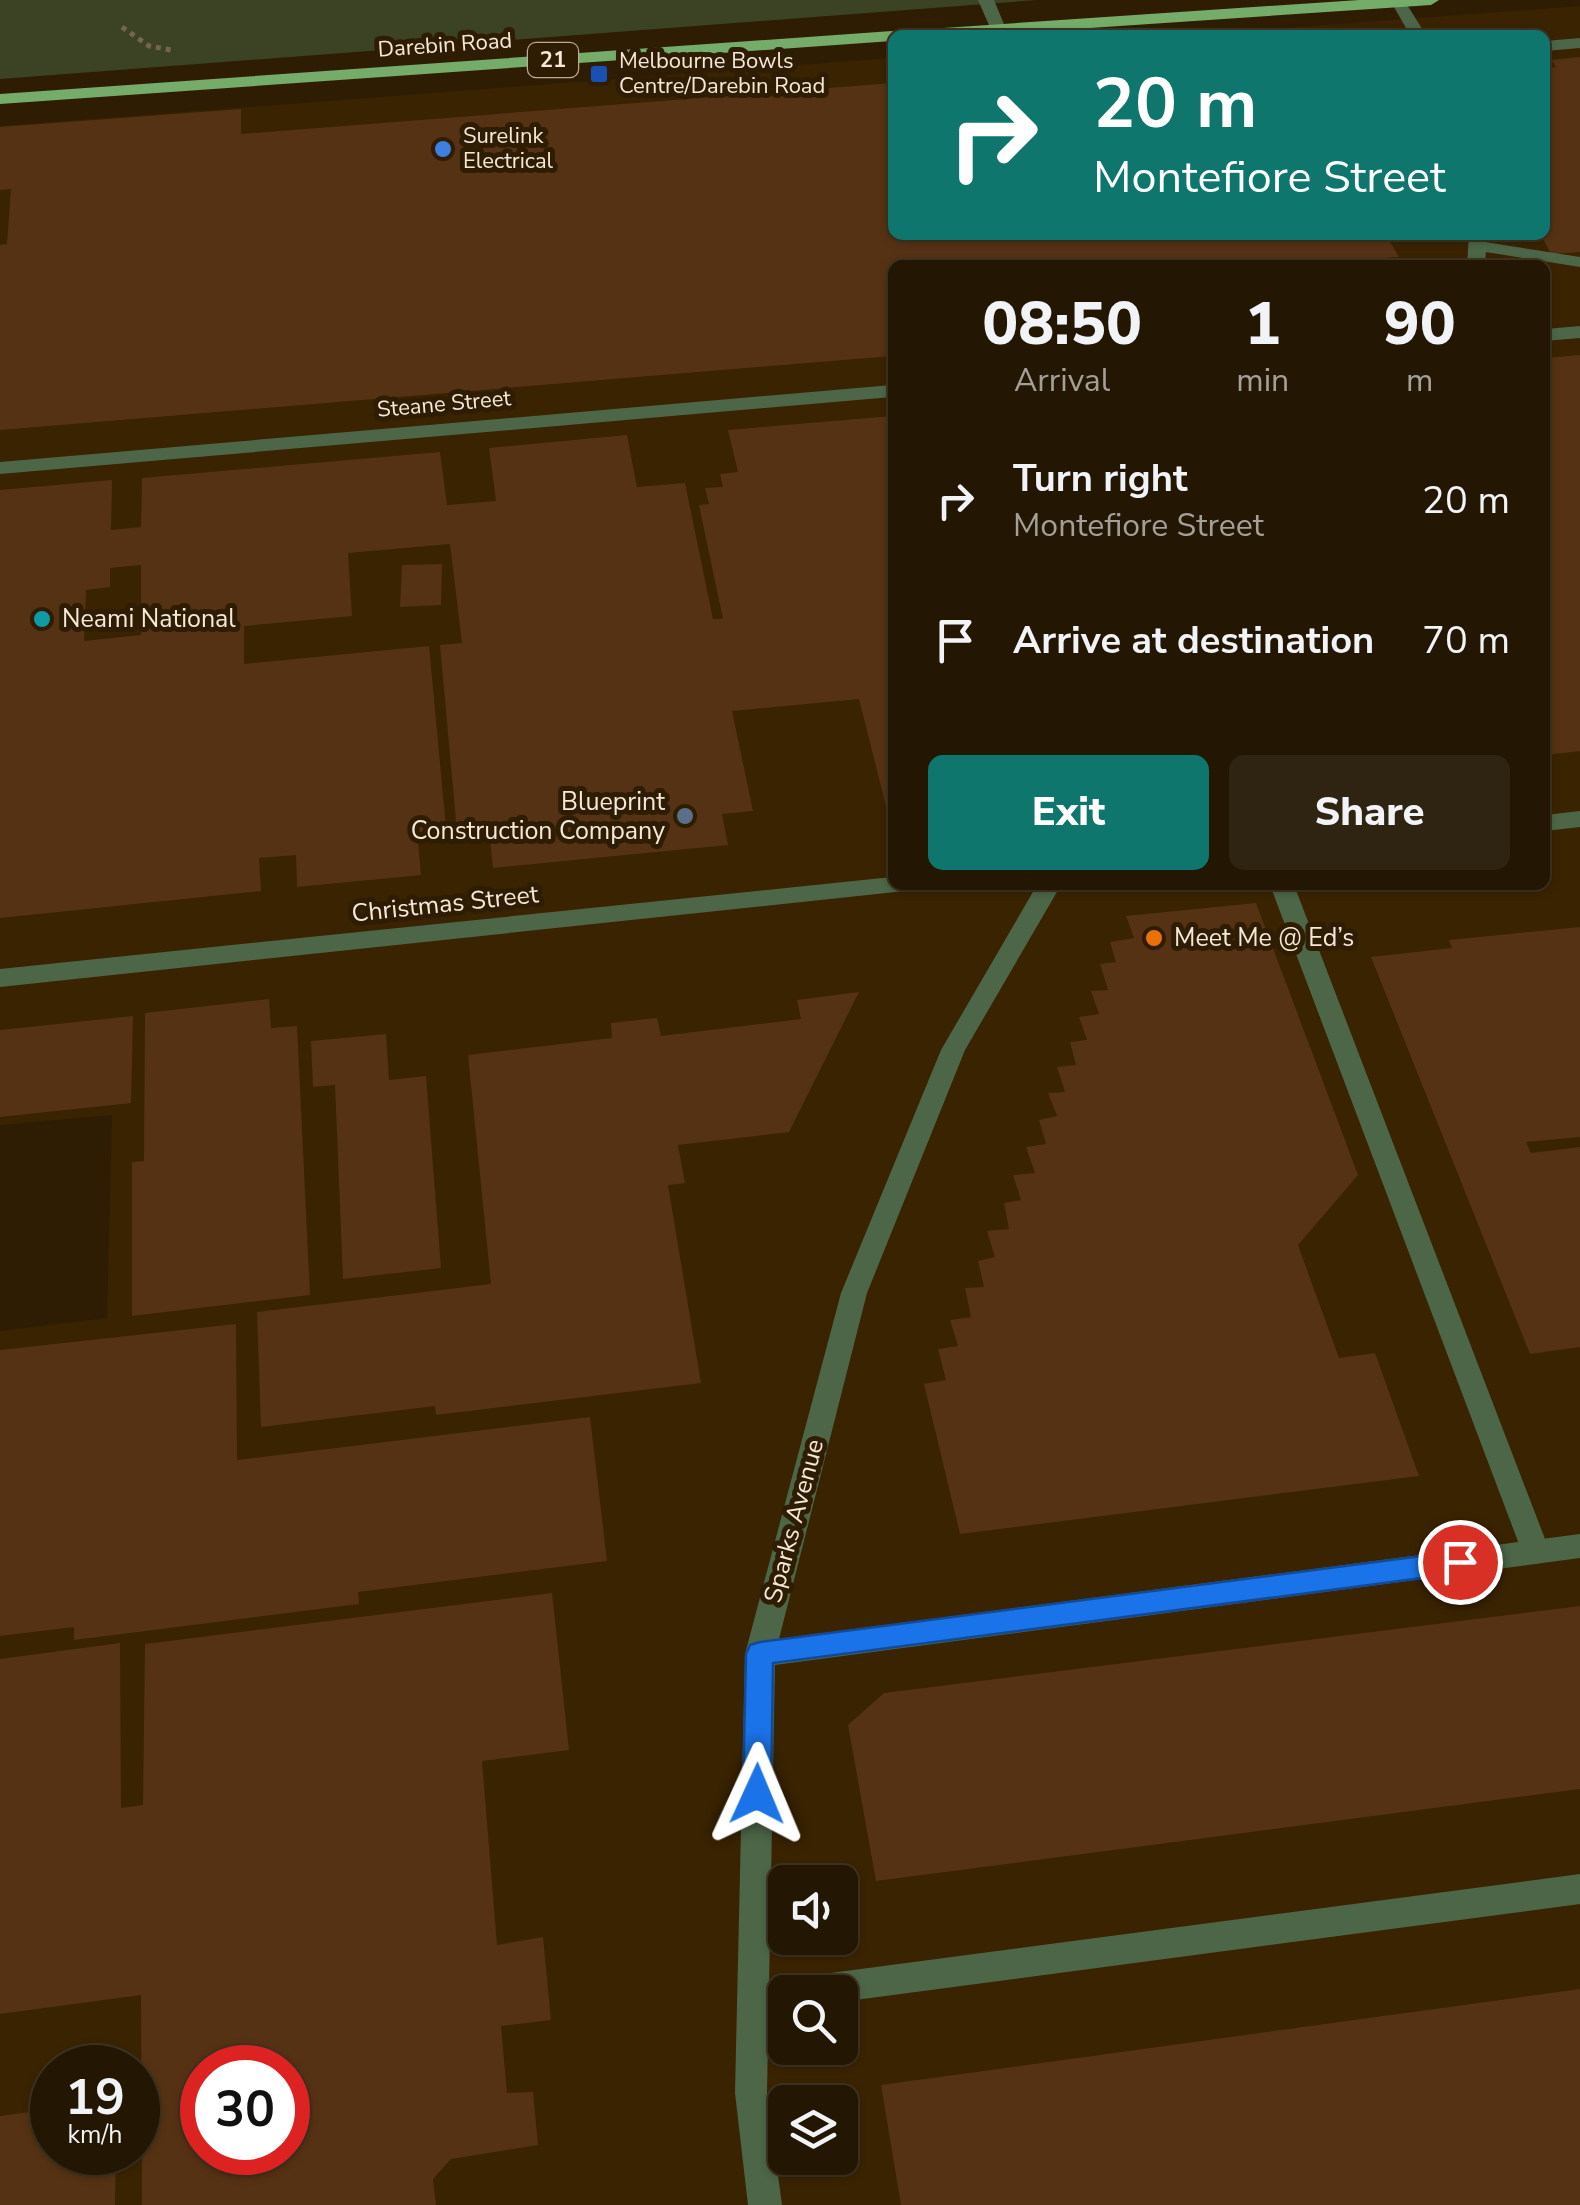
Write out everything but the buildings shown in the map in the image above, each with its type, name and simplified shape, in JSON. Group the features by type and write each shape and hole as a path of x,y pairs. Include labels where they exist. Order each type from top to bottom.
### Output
{"main road":[{"path":"984,30 1431,0"},
{"name":"Darebin Road","path":"0,98 888,36"}],"street":[{"path":"986,0 998,29"},
{"path":"1397,2 1415,30"},
{"path":"1550,46 1580,43"},
{"path":"1478,249 1580,262"},
{"path":"1550,335 1580,332"},
{"name":"Steane Street","path":"0,468 888,391"},
{"path":"1550,822 1580,819"},
{"name":"Christmas Street","path":"0,978 888,886"},
{"name":"Sparks Avenue","path":"768,1975 760,1654 854,1292 953,1050 1046,890"},
{"path":"1284,890 1536,1552"},
{"path":"760,1654 1580,1546"},
{"path":"858,1984 1580,1890"},
{"name":"Sparks Avenue","path":"765,2205 751,2093 768,2002"}],"path":[{"path":"122,28 149,46 182,52"}],"shaded area":[{"path":"1580,6 1580,2205 0,2205 0,1331 107,1318 112,1115 0,1125 0,126 888,58 888,240 1550,240 1550,30 1261,30"}],"green space":[{"path":"0,0 1037,0 0,79"}],"place":[{"name":"Melbourne Bowls Centre/Darebin Road","path":"599,74"},
{"name":"Surelink Electrical","path":"443,149"},
{"name":"Neami National","path":"42,619"},
{"name":"Blueprint Construction Company","path":"685,816"},
{"name":"Meet Me @ Ed’s","path":"1154,938"}],"route":[{"path":"757,1794 760,1654 1460,1562"}]}
